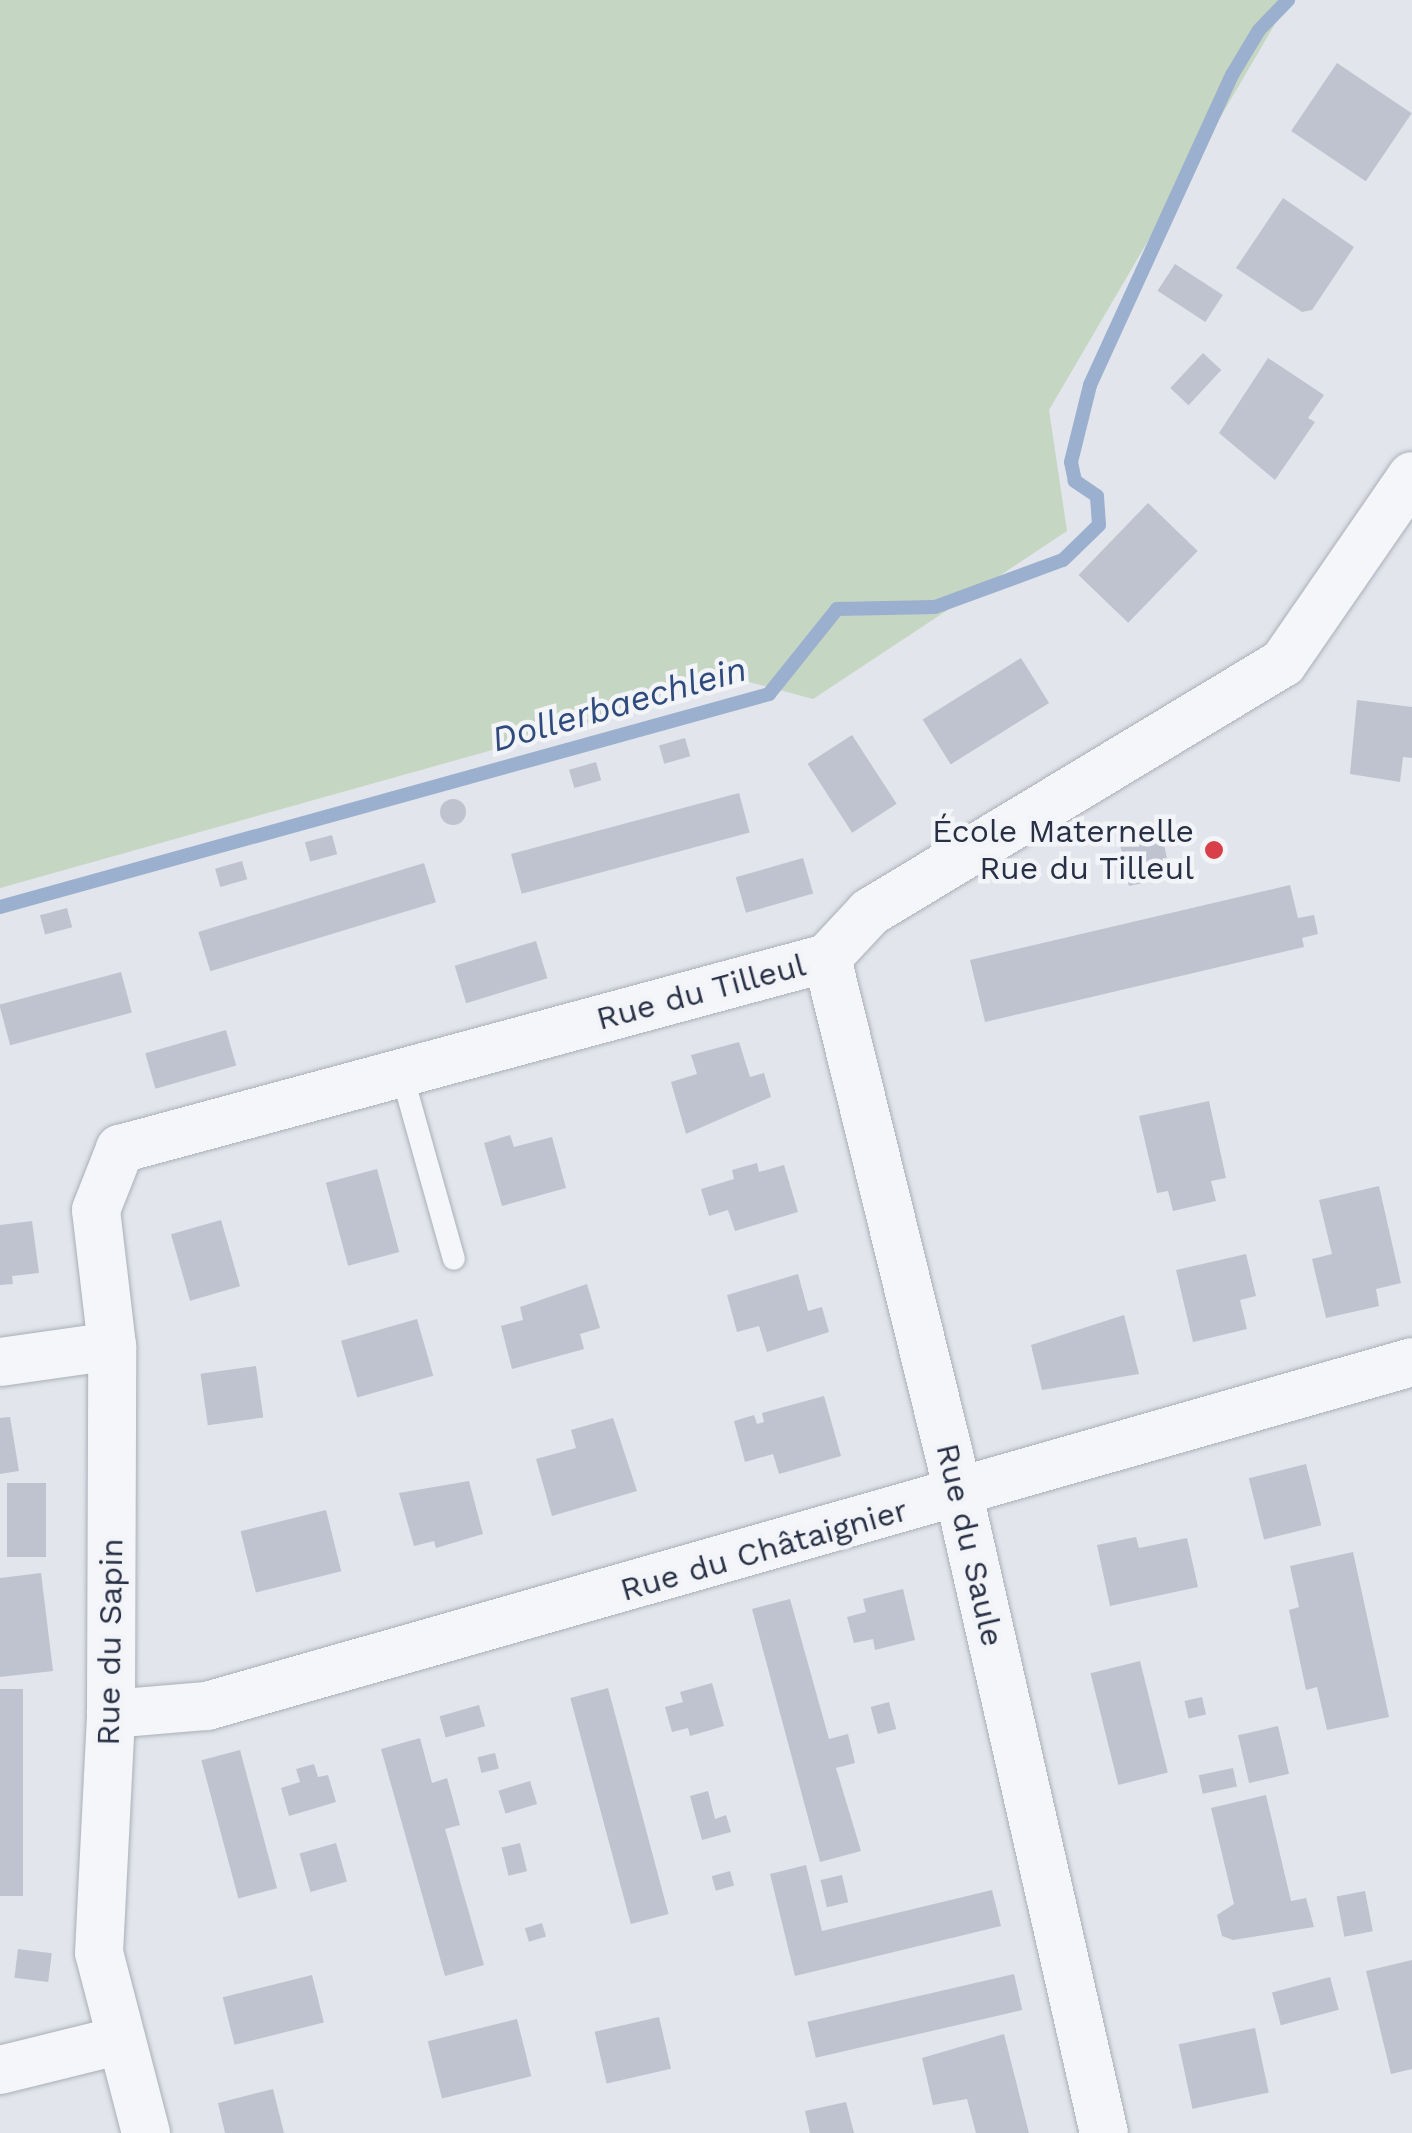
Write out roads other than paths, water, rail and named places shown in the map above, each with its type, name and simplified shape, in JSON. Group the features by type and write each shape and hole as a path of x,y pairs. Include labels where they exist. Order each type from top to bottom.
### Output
{"street":[{"name":"Rue du Tilleul","path":"120,1150 827,958 870,912 1283,663 1412,476"},
{"name":"Rue du Saule","path":"827,958 959,1495 1104,2133"},
{"name":"Rue du Sapin","path":"120,1150 96,1210 112,1346 111,1714 99,1953 146,2133"},
{"path":"0,1362 112,1346"},
{"name":"Rue du Châtaignier","path":"111,1714 207,1706 959,1495 1412,1362"},
{"path":"0,2070 121,2040"}],"lane":[{"path":"401,1071 454,1259"}],"waterway":[{"name":"Dollerbaechlein","path":"0,907 769,694 837,609 935,607 1063,560 1099,525 1097,496 1075,481 1071,462 1090,385 1232,75 1259,30 1288,0"}],"place":[{"name":"École Maternelle Rue du Tilleul","path":"1214,850"}]}
